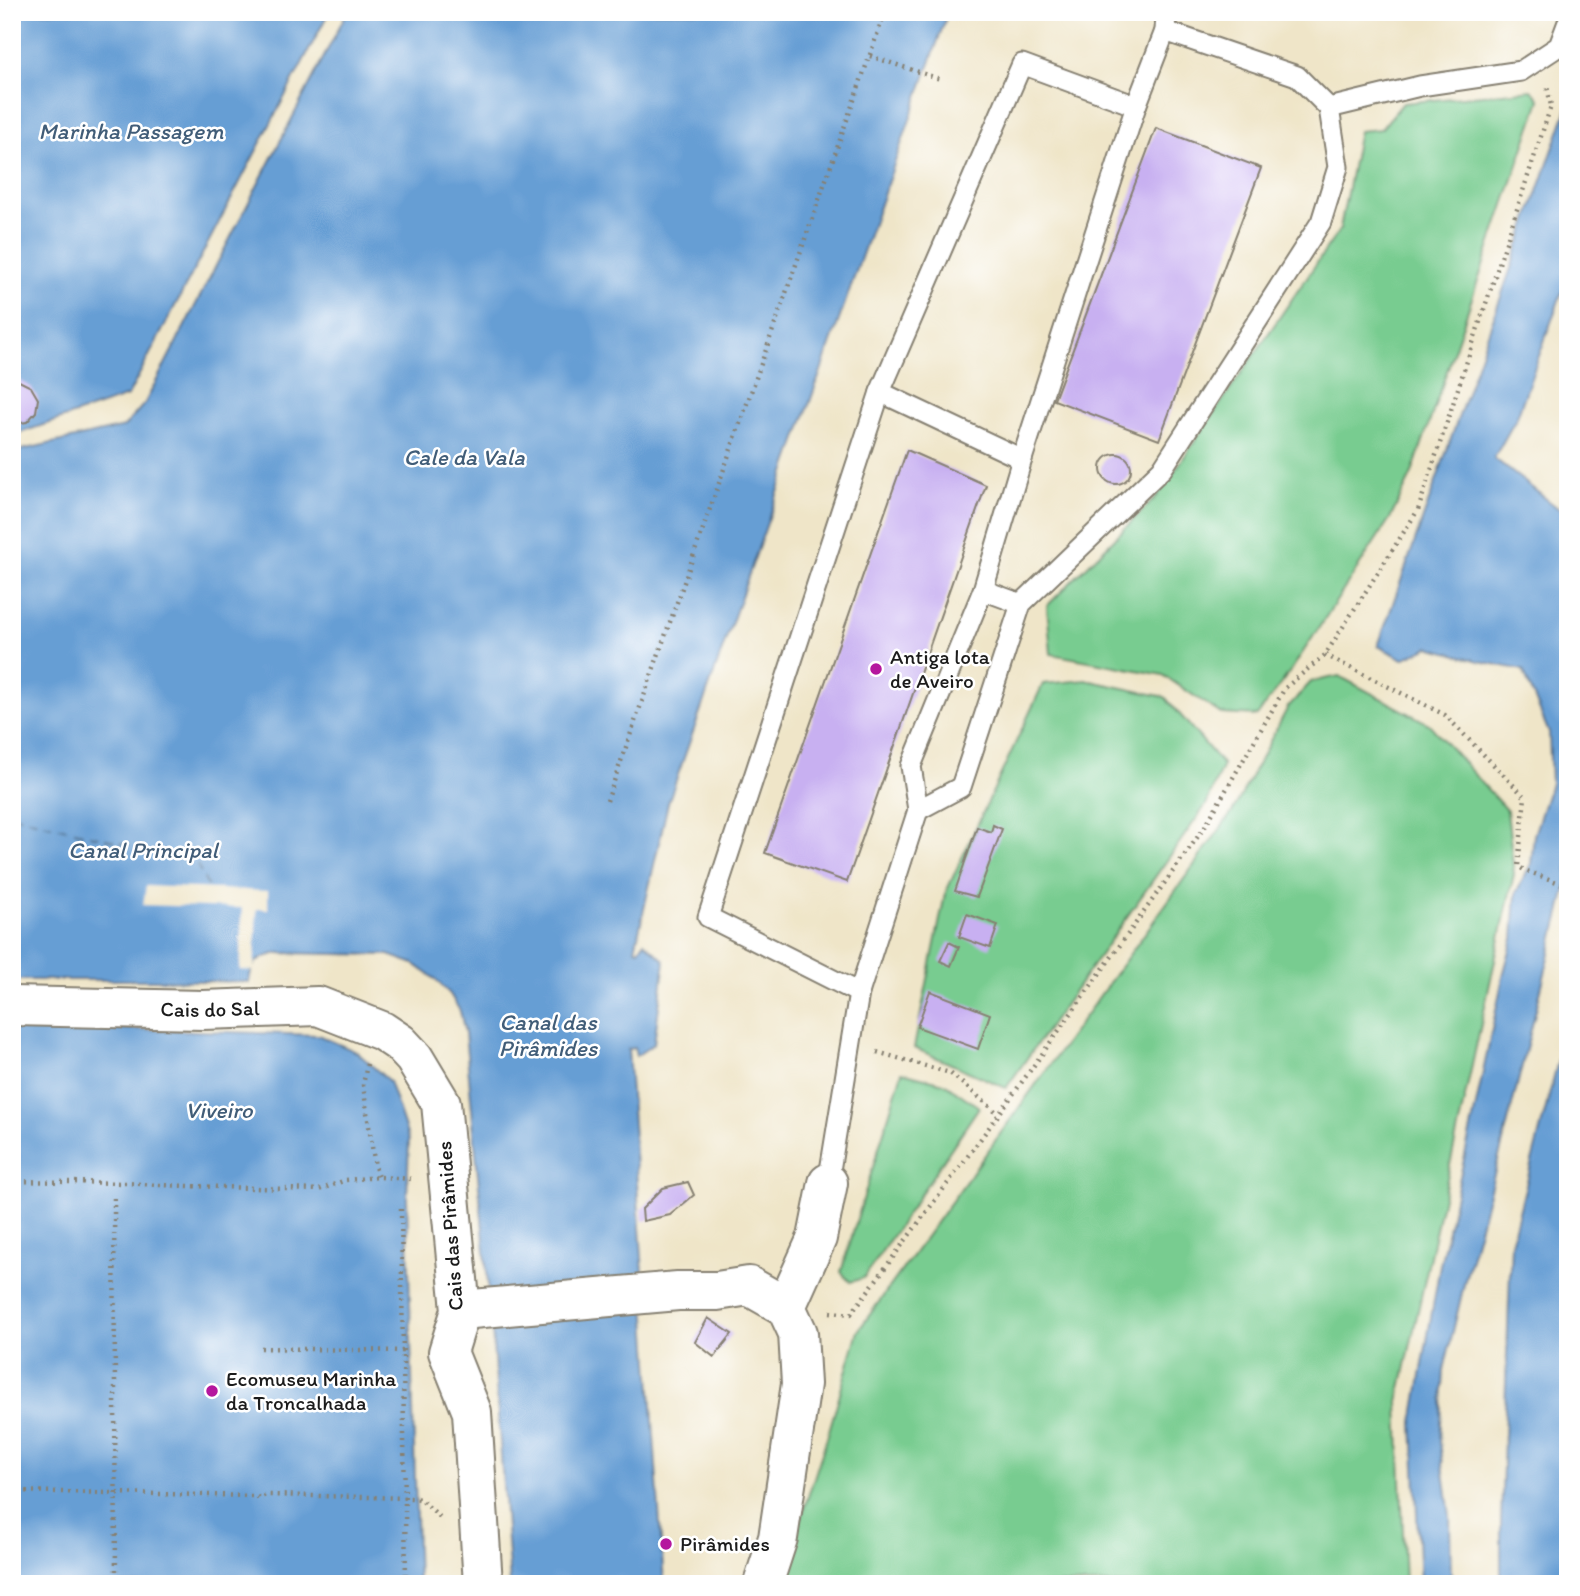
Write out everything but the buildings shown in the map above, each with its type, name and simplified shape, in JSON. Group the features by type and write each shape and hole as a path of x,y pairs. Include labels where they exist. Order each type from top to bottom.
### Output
{"street":[{"name":"Cais do Sal","path":"12,1006 203,1010 318,1006 382,1031 384,1052"},
{"name":"Cais das Pirâmides","path":"384,1052 414,1058 441,1103 471,1309 448,1352 472,1412 483,1584"},
{"path":"786,1307 817,1238 828,1183"},
{"path":"471,1309 749,1286 786,1307 798,1333 801,1384 778,1538 763,1584"}],"lane":[{"path":"828,1183 859,993 918,810 911,766 983,590 1022,459 1136,106 1166,22 1297,76 1329,108 1338,167 1321,222 1162,469 1021,604 961,787 918,810"},
{"path":"1329,108 1420,86 1521,71 1559,46 1568,22"},
{"path":"859,993 708,917 880,392 1022,64 1136,106"},
{"path":"880,392 1022,459"},
{"path":"983,590 1021,604"}],"path":[{"path":"607,800 886,12"},
{"path":"870,56 940,79"},
{"path":"786,1307 851,1314 999,1114 1204,828 1285,688 1325,655 1418,510 1551,106 1541,58"},
{"path":"1325,655 1445,715 1525,797 1518,866 1568,886"},
{"path":"850,1044 950,1073 999,1114"},
{"path":"12,1181 319,1190 346,1180 379,1177 375,1167 363,1085 384,1052"},
{"path":"114,1198 116,1584"},
{"path":"401,1209 408,1498 406,1584"},
{"path":"261,1348 403,1351"},
{"path":"12,1491 259,1498 265,1495 408,1498"},
{"path":"12,1564 13,1584"}],"green space":[{"path":"1532,90 1540,100 1411,476 1391,517 1294,666 1257,716 1221,714 1163,675 1051,654 1047,606 1158,495 1340,229 1359,131 1381,129 1403,103"},
{"path":"1339,676 1429,724 1507,811 1514,874 1398,1402 1405,1584 780,1584 858,1331 1233,811 1288,707 1311,682"},
{"path":"1086,680 1165,697 1223,765 1206,805 1006,1088 914,1048 945,894 1043,684"},
{"path":"902,1072 944,1083 979,1107 864,1278 850,1282 841,1272"}],"water":[{"name":"Marinha Passagem","path":"12,12 329,12 128,396 12,434"},
{"name":"Cale da Vala","path":"347,12 948,12 668,803 635,949 639,950 644,942 665,961 654,1044 636,1056 634,1048 628,1049 664,1584 510,1584 492,1329 465,1033 460,1011 450,994 435,979 414,964 389,955 279,953 257,961 249,982 12,980 12,452 124,427 145,403"},
{"path":"1568,106 1568,275 1517,417 1494,458 1568,516 1568,881 1444,1370 1440,1442 1450,1516 1451,1584 1420,1584 1413,1422 1440,1265 1513,939 1516,893 1531,864 1534,835 1551,783 1549,733 1523,670 1429,647 1403,659 1378,646"},
{"path":"1568,1022 1568,1584 1501,1584 1511,1243"},
{"name":"Ecomuseu Marinha da Troncalhada","path":"12,1025 318,1035 357,1052 389,1081 409,1140 407,1199 418,1584 12,1584"}],"pier":[{"path":"146,886 268,891 268,909 257,909 254,971 240,970 242,908 143,905"}],"ferry route":[{"path":"12,815 196,862 209,889"}],"place":[{"name":"Antiga lota de Aveiro","path":"876,669"},
{"name":"Ecomuseu Marinha da Troncalhada","path":"212,1391"},
{"name":"Pirâmides","path":"666,1544"}],"water label":[{"name":"Canal Principal","path":"143,850"},
{"name":"Canal das Pirâmides","path":"548,1035"},
{"name":"Viveiro","path":"219,1110"}]}
